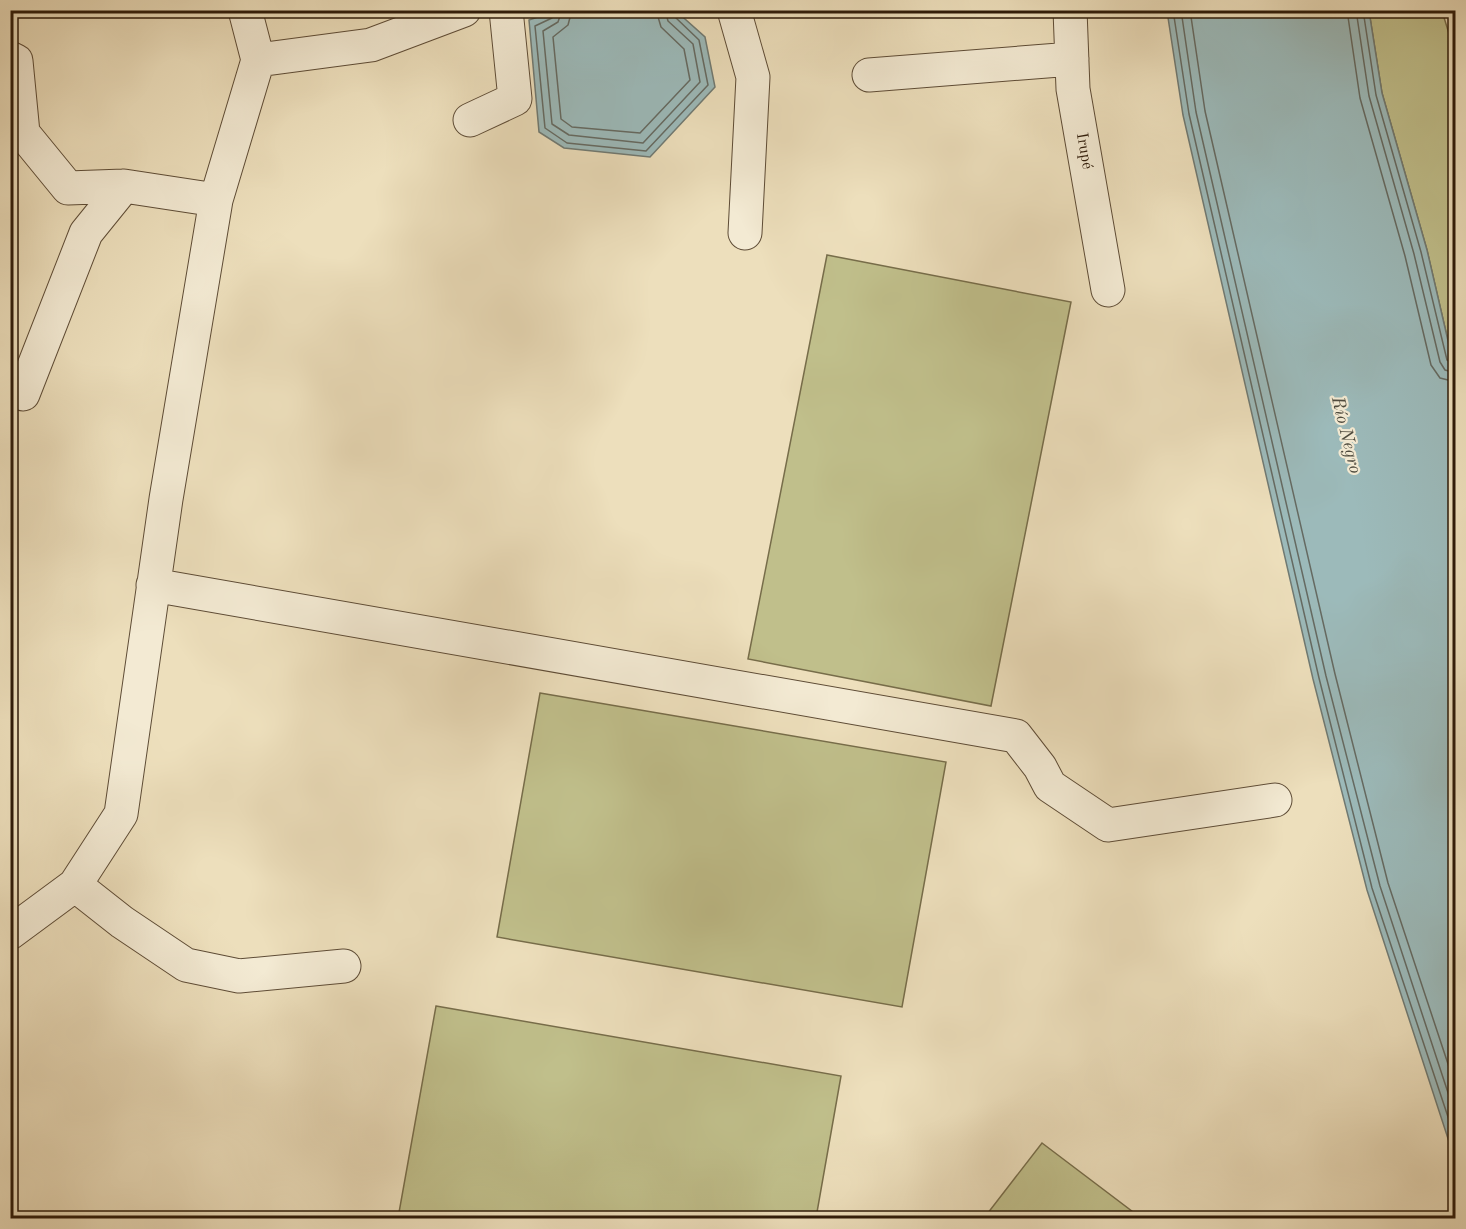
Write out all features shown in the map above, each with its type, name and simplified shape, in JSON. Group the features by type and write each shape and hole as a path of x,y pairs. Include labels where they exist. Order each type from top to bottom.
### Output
{"street":[{"path":"10,933 75,885 121,814 153,585 216,200 258,60 245,10"},
{"path":"258,60 371,45 464,10"},
{"path":"470,120 515,99 506,10"},
{"path":"734,10 753,77 745,233"},
{"name":"Irupé","path":"1070,10 1073,89 1108,290"},
{"path":"10,58 16,61 23,133 68,188 124,186 216,200"},
{"path":"869,75 1072,59"},
{"path":"23,394 86,233 124,186"},
{"path":"153,585 1017,736 1040,767 1050,786 1108,825 1275,800"},
{"path":"75,885 122,922 186,965 239,976 344,966"}],"shaded area":[{"path":"1369,11 1442,11 1455,53 1455,371 1427,250 1382,93"},
{"path":"827,255 1071,302 991,706 748,659"},
{"path":"540,693 946,762 902,1007 497,937"},
{"path":"436,1006 841,1076 816,1218 398,1218"},
{"path":"1042,1143 1141,1218 984,1218"}],"water":[{"path":"556,11 676,11 705,37 715,87 650,157 564,148 539,132 529,20"},
{"name":"Río Negro","path":"1167,11 1369,11 1382,93 1427,250 1455,371 1455,1160 1367,890 1313,679 1183,115"}]}
